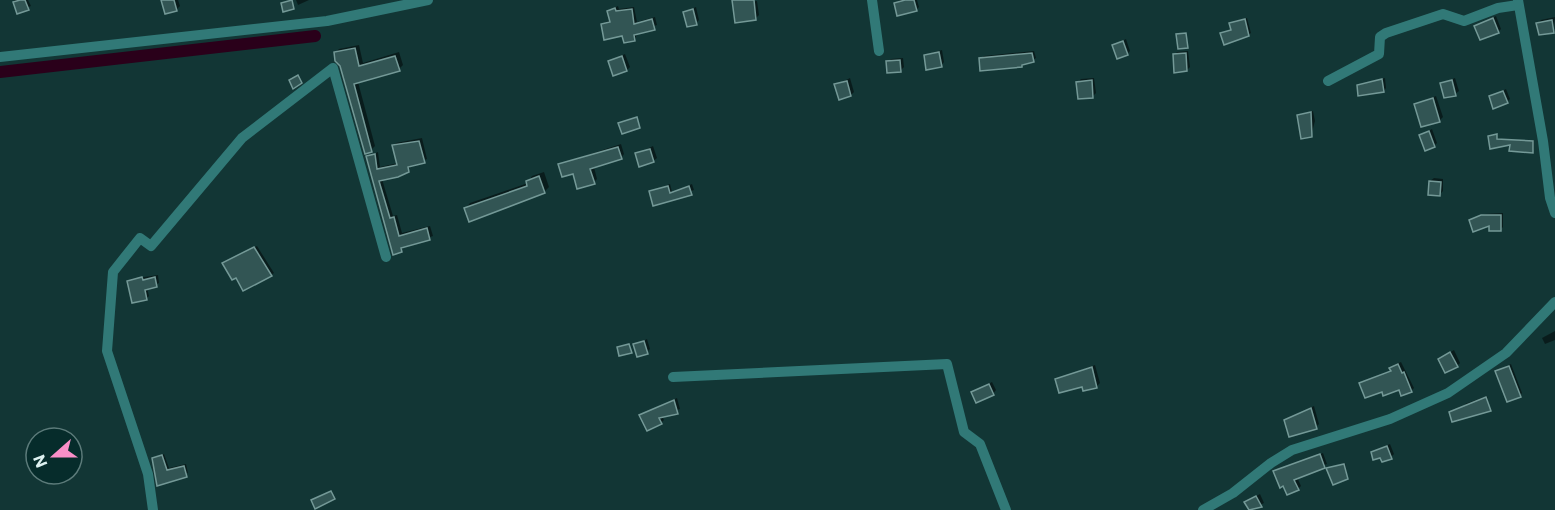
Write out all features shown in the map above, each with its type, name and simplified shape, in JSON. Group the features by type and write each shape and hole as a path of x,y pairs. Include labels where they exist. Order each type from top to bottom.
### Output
{"street":[{"path":"0,57 327,21 428,0"},
{"path":"872,0 879,51"},
{"path":"1328,81 1378,54 1380,37 1386,33 1443,14 1464,21 1518,3 1543,141 1550,198 1555,213"},
{"path":"153,510 148,474 107,351 113,272 140,238 151,246 242,138 333,68 386,257"},
{"path":"1203,510 1233,493 1271,463 1292,450 1390,419 1448,393 1506,353 1555,302"},
{"path":"674,377 947,364 964,432 980,444 1006,510"}],"building":[{"path":"25,0 29,10 17,14 13,2"},
{"path":"161,0 174,0 177,11 165,14"},
{"path":"292,0 294,9 283,12 281,3"},
{"path":"732,0 754,0 756,20 735,23"},
{"path":"914,0 917,11 897,16 894,3"},
{"path":"615,8 616,11 632,9 634,24 652,19 655,30 634,35 635,41 624,43 622,36 604,40 601,24 610,22 607,11"},
{"path":"693,9 697,25 687,27 683,12"},
{"path":"1493,18 1499,33 1480,40 1474,26"},
{"path":"1245,19 1249,36 1224,45 1220,33 1231,30 1229,23"},
{"path":"1552,20 1554,33 1539,35 1536,23"},
{"path":"1186,33 1188,48 1178,49 1176,34"},
{"path":"1123,41 1128,55 1117,59 1112,45"},
{"path":"355,48 359,66 395,56 400,71 354,84 372,152 365,154 334,52"},
{"path":"939,52 942,67 926,70 924,55"},
{"path":"1032,53 1034,62 1022,65 1022,67 980,71 979,58"},
{"path":"1186,53 1187,71 1174,73 1173,54"},
{"path":"622,56 627,71 613,76 608,61"},
{"path":"900,60 901,72 887,73 886,61"},
{"path":"298,75 302,83 293,89 289,80"},
{"path":"1382,79 1384,92 1358,96 1357,85"},
{"path":"1092,80 1093,98 1078,99 1076,82"},
{"path":"1452,80 1456,96 1444,98 1440,83"},
{"path":"847,81 851,96 839,100 834,84"},
{"path":"1503,91 1508,103 1493,109 1489,96"},
{"path":"1433,98 1440,122 1421,127 1414,104"},
{"path":"1311,112 1312,137 1301,139 1297,115"},
{"path":"637,117 640,128 622,134 618,123"},
{"path":"1429,131 1435,147 1425,151 1419,135"},
{"path":"1497,134 1497,139 1533,141 1533,153 1509,151 1510,145 1490,149 1488,136"},
{"path":"419,141 425,163 408,167 409,172 398,177 379,181 390,218 394,217 399,236 427,228 430,240 401,248 402,252 393,255 366,156 375,154 377,169 397,165 392,145"},
{"path":"618,147 622,159 590,169 595,184 577,189 573,174 562,177 558,164"},
{"path":"650,149 654,162 639,167 635,153"},
{"path":"539,176 545,193 469,222 464,208 527,186 526,181"},
{"path":"1429,181 1441,182 1440,196 1428,195"},
{"path":"668,186 670,193 689,186 692,195 653,206 649,191"},
{"path":"1481,215 1501,215 1501,231 1489,231 1489,226 1473,232 1469,220"},
{"path":"254,247 272,276 243,291 236,278 232,280 222,263"},
{"path":"142,277 143,280 155,277 157,287 145,290 147,300 132,303 127,281"},
{"path":"644,341 648,354 637,357 633,344"},
{"path":"629,344 632,353 619,356 617,347"},
{"path":"1450,352 1458,367 1445,373 1438,359"},
{"path":"1398,364 1412,392 1401,396 1399,390 1383,396 1382,392 1365,398 1359,383 1391,371 1389,368"},
{"path":"1509,366 1521,397 1507,402 1495,371"},
{"path":"1092,367 1097,388 1083,391 1082,387 1059,393 1055,379"},
{"path":"989,384 994,395 976,403 971,392"},
{"path":"1486,397 1491,411 1452,422 1449,412"},
{"path":"674,400 678,414 659,418 662,424 647,431 639,415"},
{"path":"1311,408 1317,429 1289,437 1284,420"},
{"path":"1387,446 1392,459 1382,462 1380,458 1373,460 1371,452"},
{"path":"1320,454 1325,468 1294,480 1299,490 1287,495 1283,486 1280,488 1273,471"},
{"path":"162,455 167,470 184,466 187,477 157,486 152,458"},
{"path":"1344,464 1348,479 1333,485 1326,468"},
{"path":"331,491 335,499 315,509 311,500"},
{"path":"1256,496 1262,507 1249,510 1244,502"}],"waterway":[{"path":"0,72 315,36"}]}
